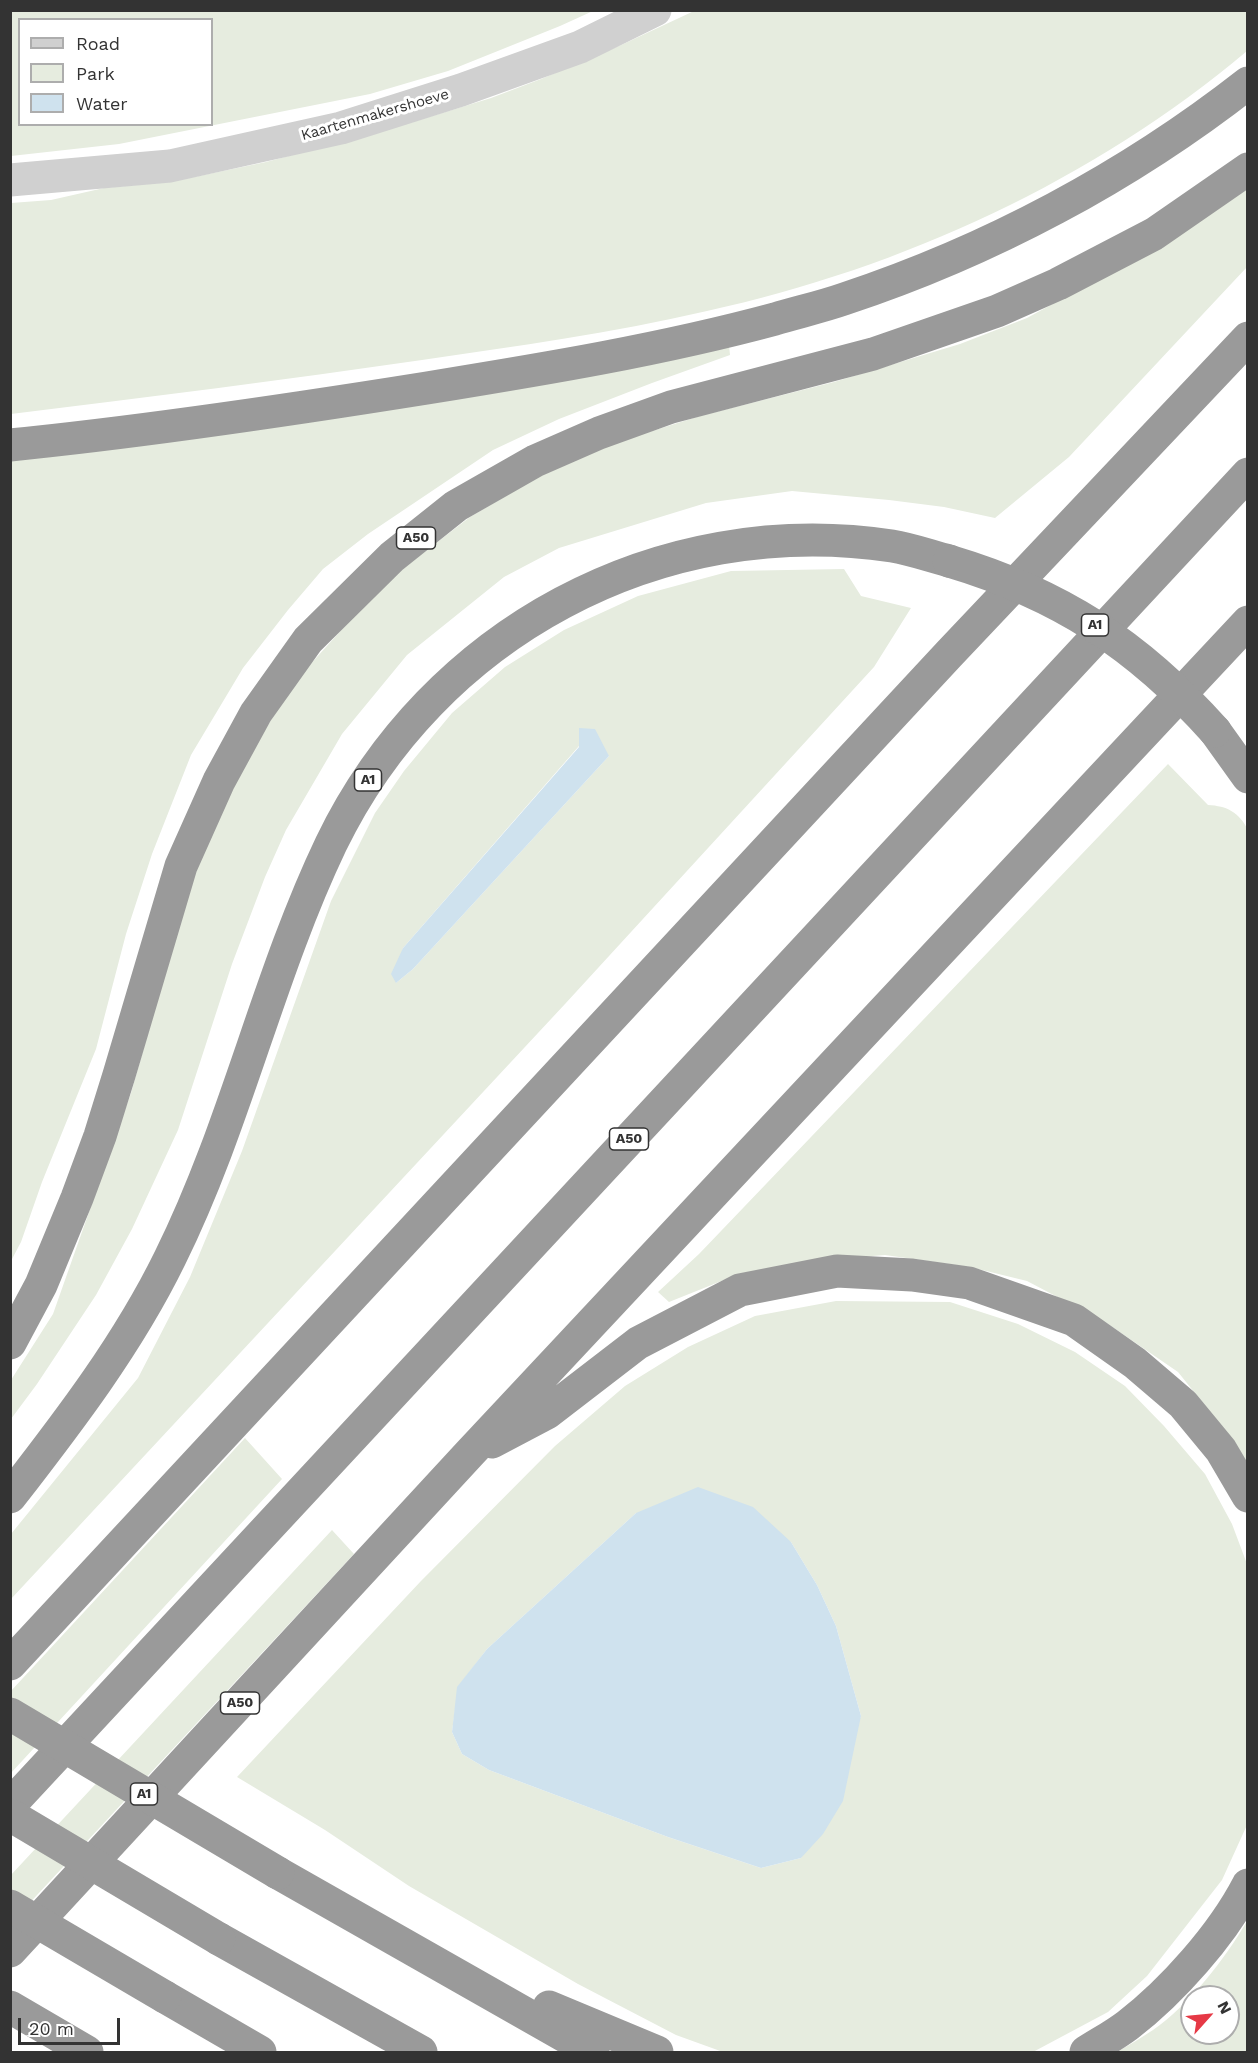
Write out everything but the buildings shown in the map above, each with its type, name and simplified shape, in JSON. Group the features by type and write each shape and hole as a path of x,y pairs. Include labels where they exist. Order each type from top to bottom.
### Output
{"highway":[{"path":"10,445 264,414 611,357 735,330 843,300 1014,230 1119,171 1190,125 1248,83"},
{"name":"A50","path":"10,1343 41,1285 84,1177 119,1075 181,866 219,781 256,713 308,640 392,557 456,506 534,461 599,433 671,407 873,354 997,311 1058,284 1154,234 1248,169"},
{"path":"10,1664 941,663 1248,338"},
{"name":"A50","path":"10,1805 1248,474"},
{"name":"A1","path":"10,1497 94,1384 146,1305 171,1257 217,1149 308,895 333,841 356,801 386,754 437,696 480,656 539,615 602,583 677,557 751,543 819,540 896,547 987,573 1060,605 1095,625 1128,648 1188,701 1215,731 1248,777"},
{"name":"A50","path":"10,1951 469,1454 1248,622"},
{"name":"A50","path":"469,1454 547,1413 638,1343 740,1290 837,1271 912,1275 969,1283 1074,1320 1135,1363 1183,1404 1221,1450 1248,1496"},
{"name":"A1","path":"10,1714 278,1873 593,2052"},
{"path":"10,1815 219,1939 421,2052"},
{"path":"1086,2052 1128,2025 1170,1989 1226,1920 1248,1885"},
{"path":"10,1906 260,2052"},
{"path":"411,1950 657,2052"},
{"path":"10,2007 87,2052"}],"street":[{"name":"Kaartenmakershoeve","path":"10,180 170,166 341,128 461,90 580,47 655,10"}],"green space":[{"path":"11,10 593,11 448,71 370,94 213,125 213,18 18,18 18,126 209,126 119,144 11,156"},
{"path":"694,11 1247,11 1247,51 1188,97 1126,140 1061,179 924,244 780,293 672,319 529,344 11,414 11,203 51,200 104,188 170,182 266,162 390,129 491,98 541,79"},
{"path":"1247,188 1247,267 1069,457 995,518 944,507 792,491 706,503 559,548 504,577 407,655 342,734 286,830 265,877 232,964 178,1130 132,1229 96,1295 11,1419 11,1380 53,1314 131,1093 191,882 231,783 297,679 384,583 470,517 558,465 620,441 700,416 834,382 960,344 1027,318 1142,255"},
{"path":"729,345 730,355 559,419 493,450 368,534 323,569 288,610 243,668 191,755 152,854 126,934 96,1049 42,1182 21,1242 11,1261 11,458"},
{"path":"844,569 861,596 911,608 874,667 565,1004 11,1599 11,1534 138,1378 190,1277 242,1151 331,901 375,813 404,771 452,713 505,667 564,630 638,596 731,571","holes":["579,746 609,756 413,969 396,983 403,948"]},
{"path":"1168,764 1208,805 1232,811 1248,830 1247,1465 1235,1443 1178,1372 1105,1322 1027,1281 970,1267 885,1255 821,1260 724,1280 669,1302 658,1292 699,1254"},
{"path":"836,1301 950,1302 1018,1324 1075,1352 1125,1386 1164,1426 1205,1474 1232,1524 1247,1564 1247,1825 1222,1880 1147,1976 1108,2012 1033,2052 723,2052 676,2035 578,1984 409,1886 325,1830 237,1777 421,1581 555,1446 625,1386 688,1347 755,1316","holes":["636,1513 791,1542 817,1585 836,1626 861,1716 801,1858 761,1868 668,1837 489,1770 462,1754 452,1732 458,1687 487,1649"]},
{"path":"245,1438 282,1479 11,1773 10,1692"},
{"path":"332,1530 354,1554 11,1923 10,1876"},
{"path":"1247,1921 1247,2052 1117,2052 1153,2030 1180,2008 1180,2045 1240,2045 1240,1985 1201,1985"}],"water":[{"path":"579,728 595,729 609,756 413,969 396,983 391,974 403,948 579,747"},
{"path":"698,1487 753,1507 791,1542 817,1585 836,1626 861,1716 843,1801 823,1834 801,1858 761,1868 668,1837 489,1770 462,1754 452,1732 457,1687 487,1649 636,1513"}]}
